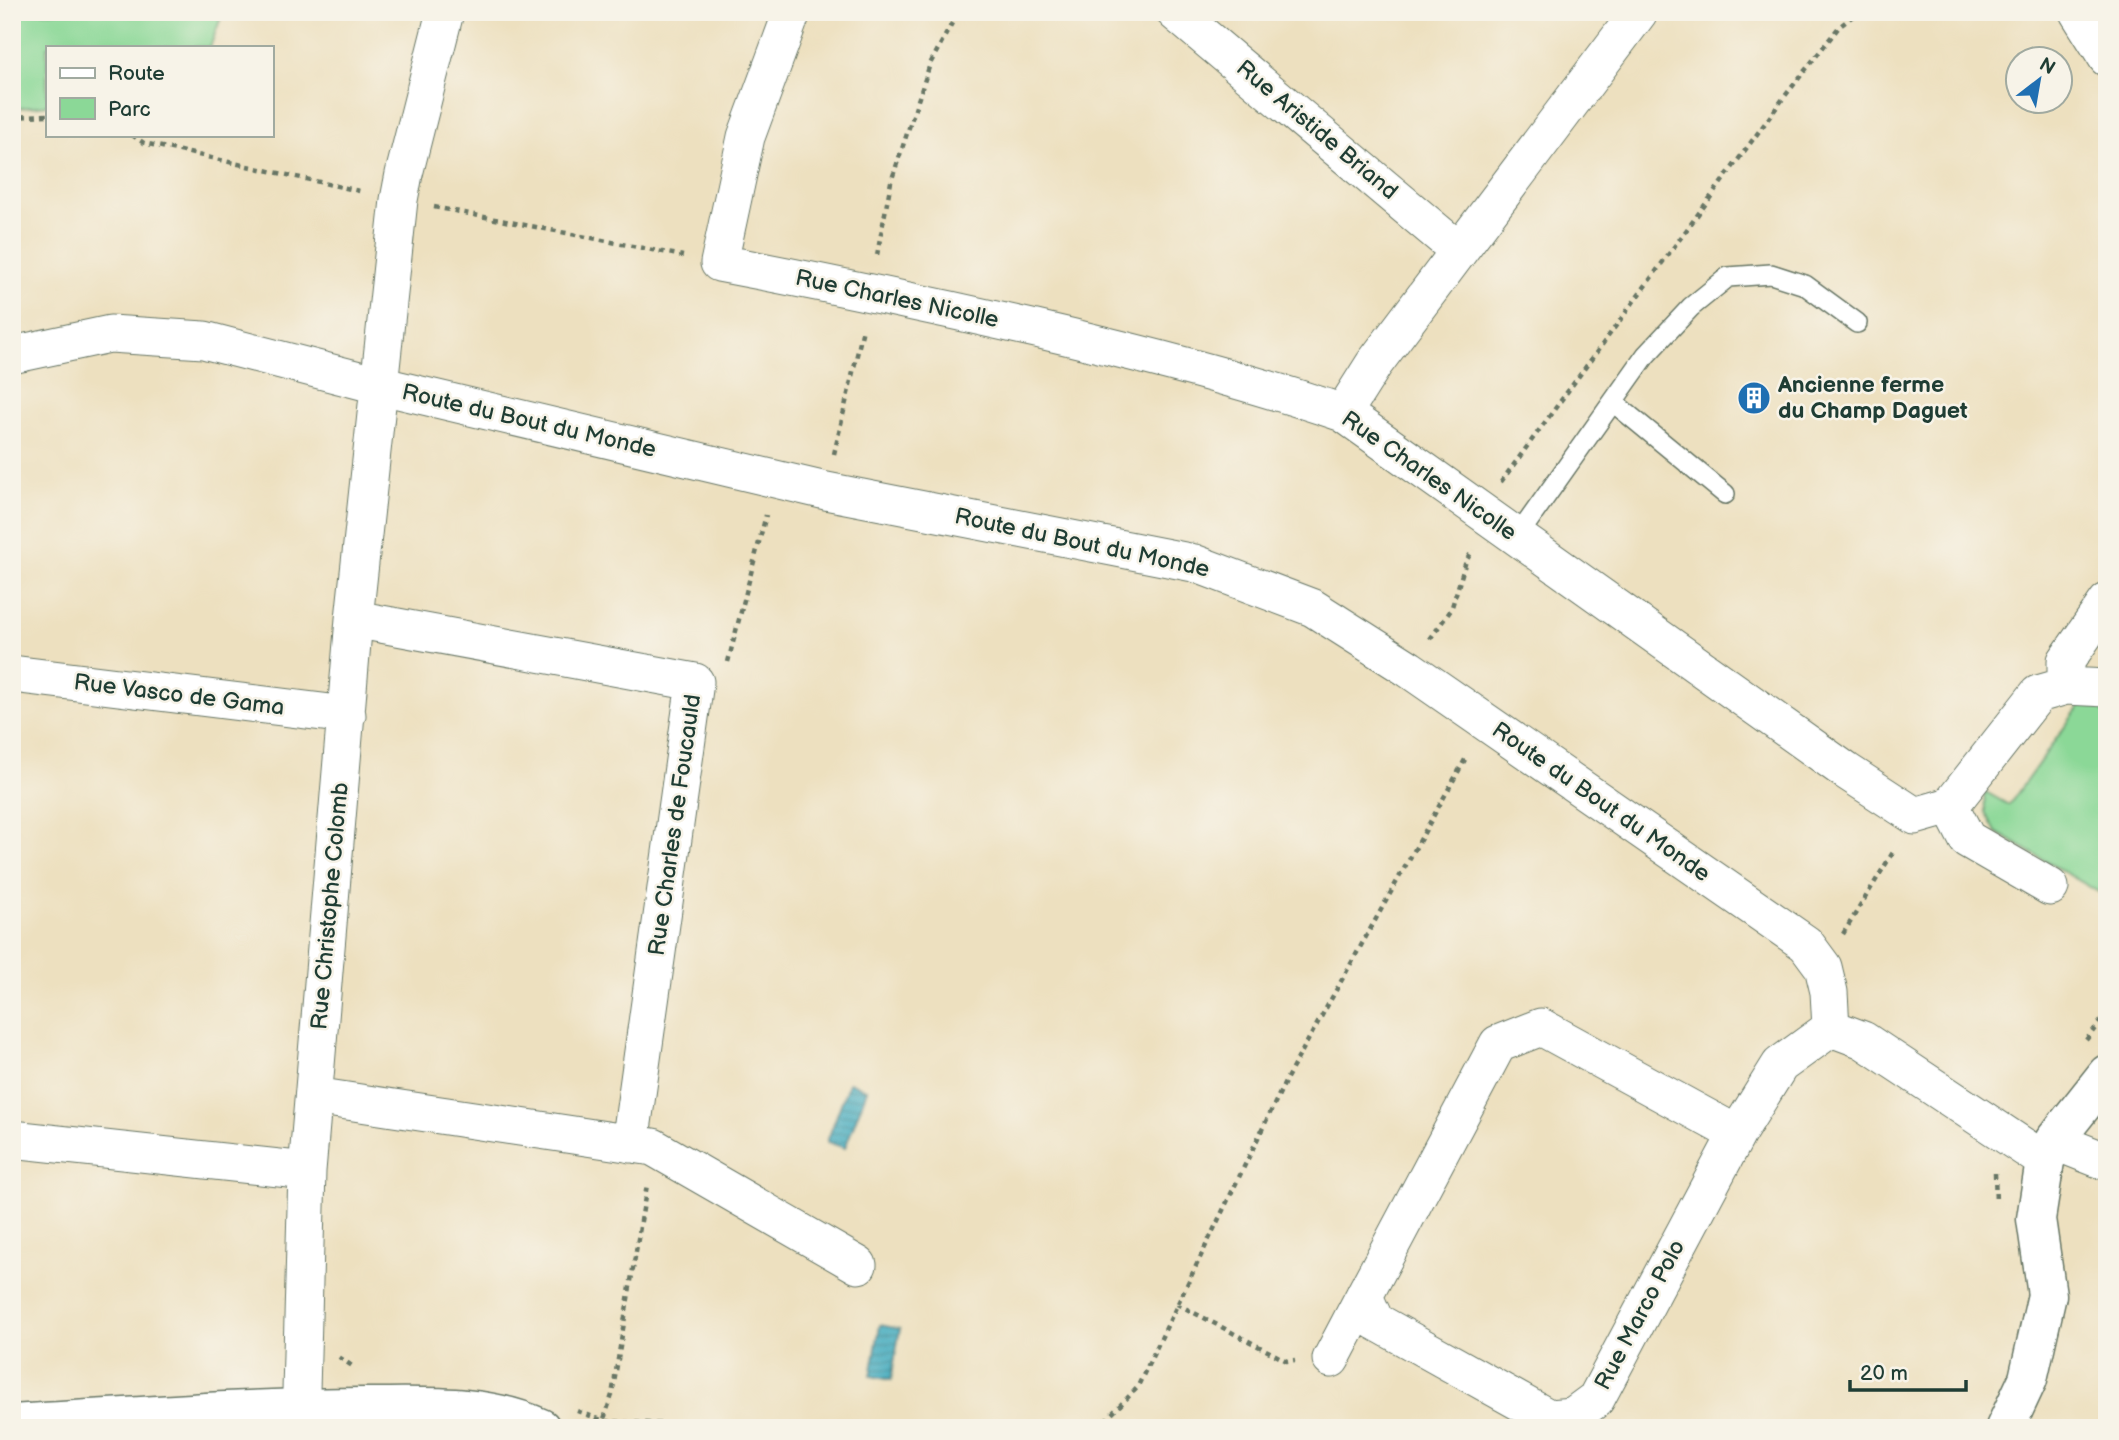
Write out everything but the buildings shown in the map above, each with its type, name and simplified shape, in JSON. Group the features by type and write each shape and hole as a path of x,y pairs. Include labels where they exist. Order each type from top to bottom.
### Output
{"street":[{"name":"Rue Christophe Colomb","path":"301,1418 307,1171 354,619 404,174 445,12"},
{"name":"Rue Charles Nicolle","path":"792,12 746,137 719,263 871,291 1166,359 1264,386 1343,413 1846,771 1915,816"},
{"name":"Rue Aristide Briand","path":"1175,12 1458,250"},
{"path":"1343,413 1374,364 1458,250 1640,12"},
{"path":"2078,12 2107,58"},
{"name":"Route du Bout du Monde","path":"12,355 110,334 204,340 379,385 826,491 1194,563 1313,608 1409,669 1806,944 1822,967 1829,992 1831,1028"},
{"path":"2066,686 2066,661 2107,603"},
{"name":"Rue Charles de Foucauld","path":"354,619 695,682 641,1146"},
{"name":"Rue Vasco de Gama","path":"12,674 346,715"},
{"path":"1915,816 1950,806 2038,694 2066,686 2107,688"},
{"path":"1950,806 1967,839 2050,887"},
{"path":"1331,1359 1498,1044 1541,1027 1737,1134"},
{"path":"1831,1028 1863,1040 2050,1151 2107,1162"},
{"name":"Rue Marco Polo","path":"1364,1296 1375,1321 1549,1418 1573,1416 1596,1399 1737,1134 1780,1065 1831,1028"},
{"path":"2005,1428 2028,1379 2046,1295 2036,1219 2050,1151 2107,1074"},
{"path":"314,1096 641,1146 858,1265"},
{"path":"12,1139 307,1171"},
{"path":"12,1424 301,1418 444,1407 521,1418 553,1418"}],"lane":[{"path":"1497,523 1613,402 1646,355 1691,307 1728,277 1771,274 1805,285 1857,323"},
{"path":"1613,402 1725,494"}],"path":[{"path":"12,23 22,12"},
{"path":"826,491 871,291 891,182 930,64 958,12"},
{"path":"1409,669 1451,610 1466,561 1497,523 1785,96 1839,27 1858,12"},
{"path":"12,117 46,115"},
{"path":"695,682 721,687 767,513"},
{"path":"1098,1428 1137,1388 1287,1078 1470,751"},
{"path":"1822,967 1915,816"},
{"path":"601,1428 612,1395 641,1146"},
{"path":"1177,1304 1287,1361 1331,1359"},
{"path":"553,1418 741,1428"}],"green space":[{"path":"12,12 223,12 210,46 46,46 46,105 12,109"},
{"path":"2081,704 2107,704 2107,897 1996,832 1985,812 1984,791 2009,805"}],"water":[{"path":"849,1082 867,1090 845,1148 827,1142"},
{"path":"880,1325 900,1329 891,1380 871,1376"}],"place":[{"name":"Ancienne ferme du Champ Daguet","path":"1754,398"}]}
